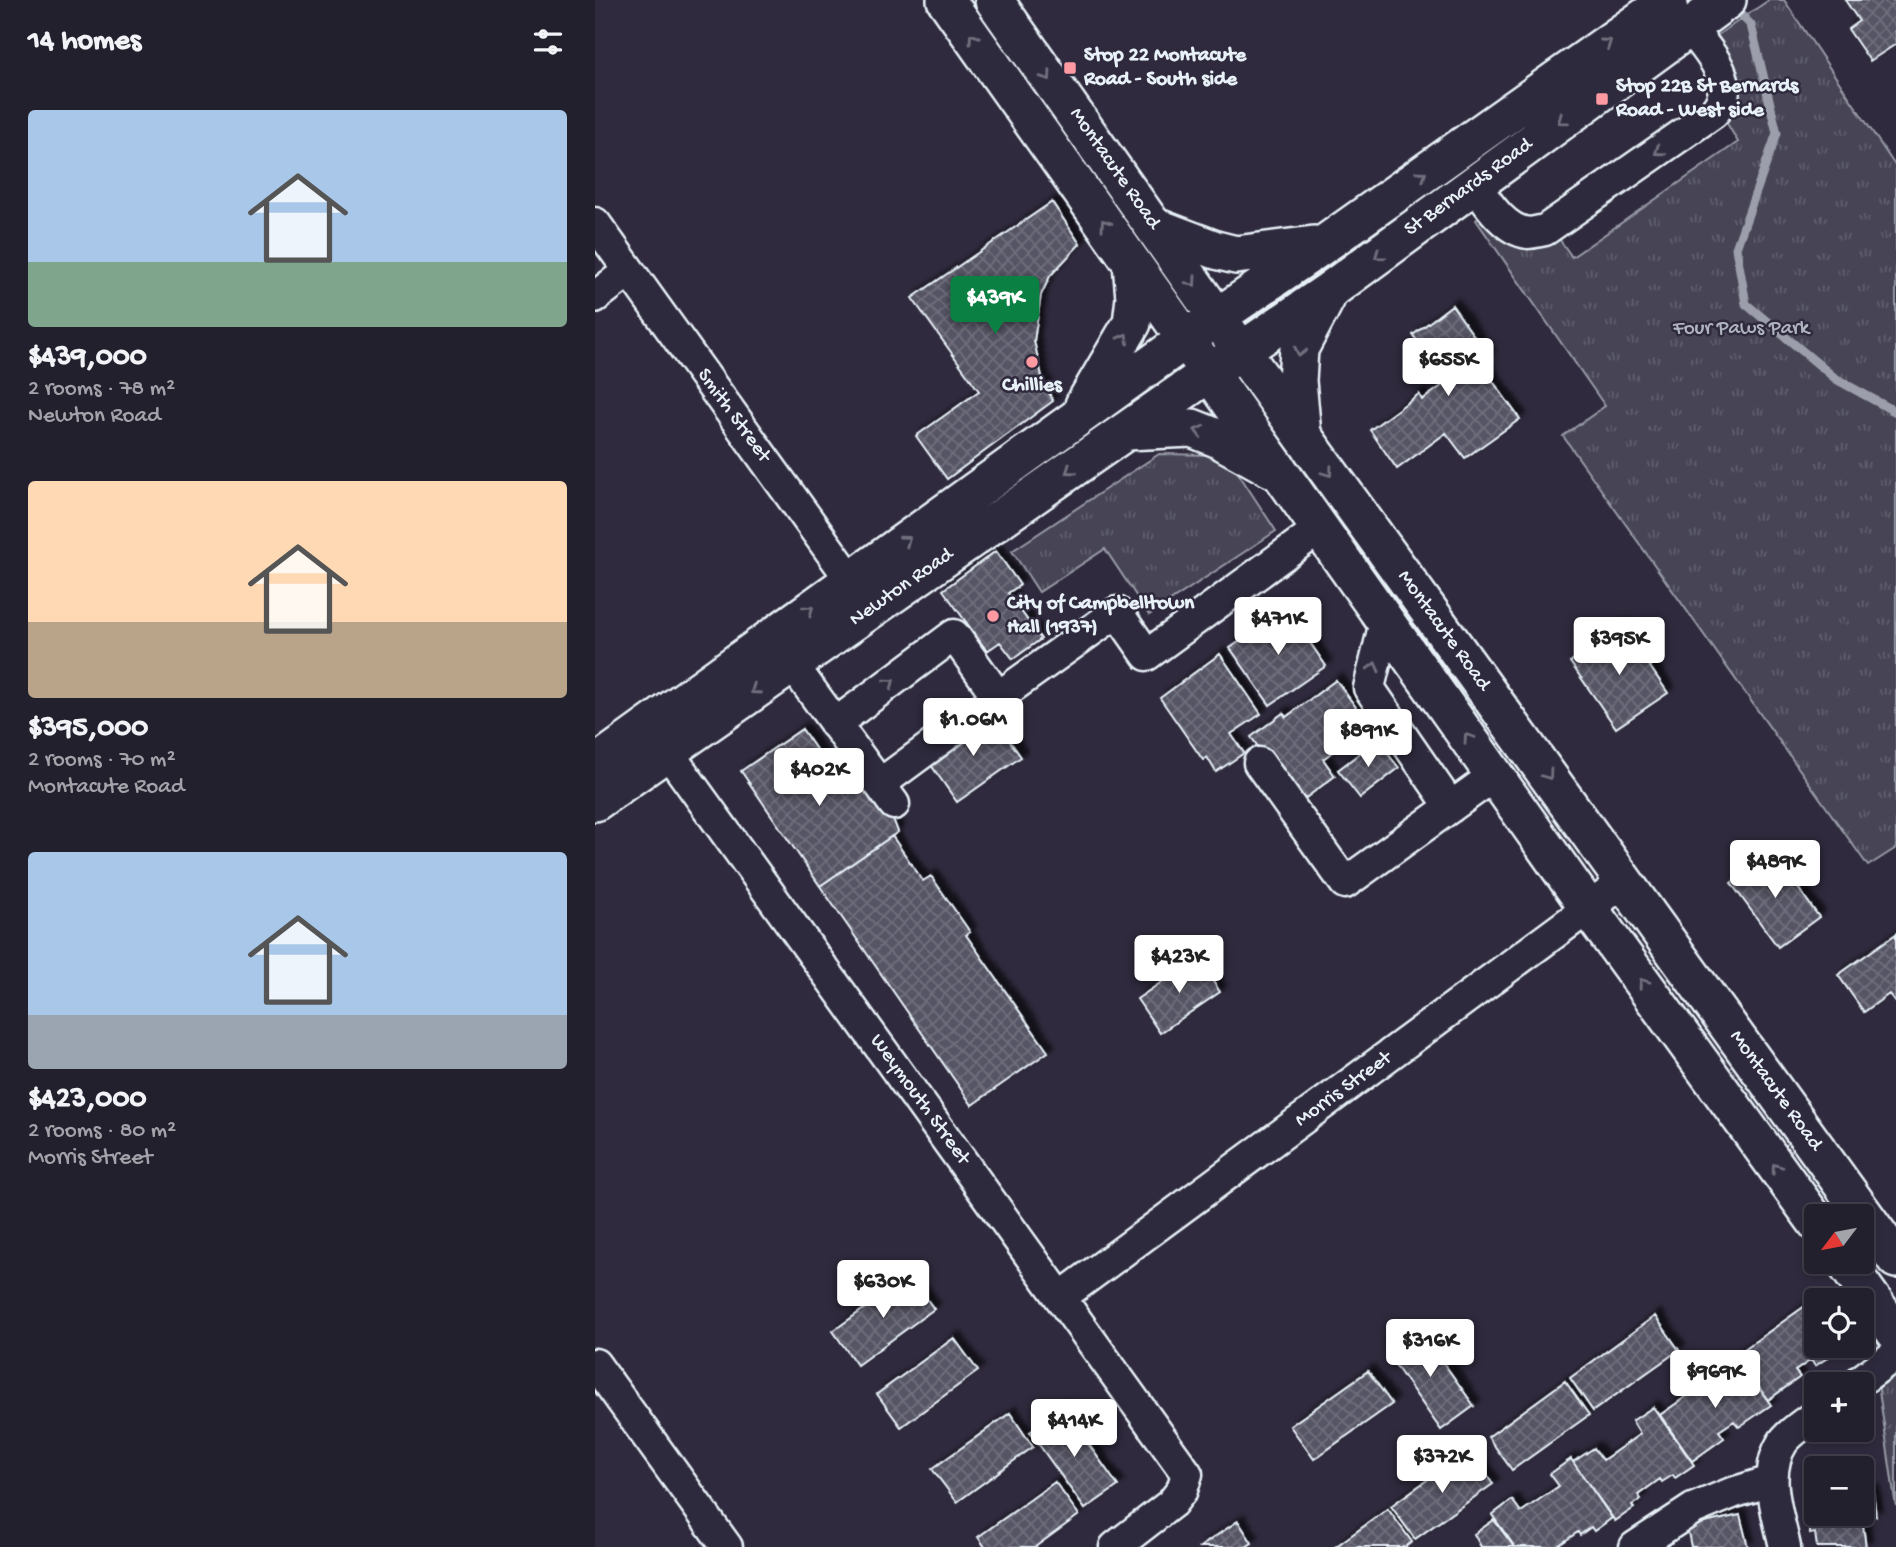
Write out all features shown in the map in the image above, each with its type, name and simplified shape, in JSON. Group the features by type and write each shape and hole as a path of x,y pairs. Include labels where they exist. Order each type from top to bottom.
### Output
{"main road":[{"name":"Montacute Road","path":"946,0 1589,909 1804,1205"},
{"name":"Montacute Road","path":"993,0 1242,352 1896,1259"},
{"name":"St Bernards Road","path":"1209,373 1329,291 1475,184 1700,9"},
{"name":"St Bernards Road","path":"1186,340 1326,243 1700,9"},
{"path":"1153,226 1236,255 1326,243"},
{"path":"1076,418 1132,323 1135,309 1132,263"},
{"path":"1302,435 1297,381 1299,349 1329,291"},
{"name":"Newton Road","path":"595,802 659,739 850,580 1186,340"},
{"name":"Newton Road","path":"595,765 659,739 792,664 1209,373"},
{"path":"1126,431 1192,428 1217,438 1281,474"},
{"path":"1854,1274 1896,1333"}],"street":[{"path":"1475,184 1496,213 1510,225 1528,233 1545,230 1713,113 1720,106 1724,80 1714,57 1700,9"},
{"name":"Smith Street","path":"595,223 872,609"},
{"path":"595,297 629,271"},
{"path":"792,664 887,794 998,697 1117,612 1147,655 1319,529"},
{"path":"1385,622 1369,688 1451,807"},
{"path":"835,724 954,635 998,697"},
{"name":"Weymouth Street","path":"659,739 1187,1474 1182,1490 1172,1503 1126,1544"},
{"path":"1259,763 1345,883 1495,775"},
{"name":"Morris Street","path":"1061,1297 1625,881"},
{"path":"1872,1372 1896,1354"},
{"path":"595,1364 727,1547"},
{"path":"1785,1547 1771,1480 1774,1460 1784,1440 1804,1424"},
{"path":"1635,1547 1693,1509 1771,1480"}],"green space":[{"name":"Four Paws Park","path":"1769,0 1784,0 1896,167 1896,848 1868,866 1563,436 1605,406 1476,220 1489,210 1553,230 1572,257 1738,142 1722,115 1712,39"},
{"path":"1159,454 1215,455 1229,459 1276,531 1149,615 1105,549 1039,592 1012,551"},
{"path":"1874,1334 1896,1364 1896,1506 1874,1357"}],"building":[{"path":"1845,0 1896,0 1896,44 1870,61 1848,29 1859,21"},
{"path":"1052,202 1080,244 1050,276 1041,295 1034,341 1043,381 1053,401 947,479 916,436 979,391 912,298"},
{"path":"1452,305 1488,356 1479,362 1520,419 1465,458 1446,433 1397,469 1370,430 1419,394 1422,400 1447,382 1413,335"},
{"name":"City of Campbelltown Hall (1937)","path":"996,551 1020,585 1008,593 1041,639 1013,659 1000,642 987,651 943,590"},
{"path":"1287,609 1326,666 1270,705 1230,648"},
{"path":"1622,626 1668,693 1616,728 1570,662"},
{"path":"1220,654 1261,714 1231,734 1244,753 1216,772 1207,757 1203,760 1160,698"},
{"path":"1336,680 1369,725 1323,759 1335,776 1299,803 1251,737 1283,713 1286,717"},
{"path":"990,713 1021,757 957,802 926,758"},
{"path":"802,729 844,790 863,776 893,819 898,832 820,886 741,771"},
{"path":"1377,740 1399,768 1360,798 1338,770"},
{"path":"892,836 923,881 931,876 970,932 966,935 1048,1052 972,1105 820,886"},
{"path":"1773,853 1819,917 1778,947 1731,883"},
{"path":"1896,934 1896,1003 1889,994 1864,1012 1838,975"},
{"path":"1197,958 1220,992 1160,1033 1137,999"},
{"path":"910,1276 934,1309 857,1365 833,1331"},
{"path":"1804,1307 1804,1358 1827,1358 1815,1366 1811,1360 1795,1371 1800,1377 1768,1400 1736,1355"},
{"path":"1655,1316 1679,1350 1593,1411 1570,1378"},
{"path":"1419,1328 1474,1406 1441,1430 1386,1352"},
{"path":"954,1338 978,1371 901,1427 877,1394"},
{"path":"1738,1360 1771,1405 1739,1427 1734,1421 1719,1431 1724,1438 1692,1461 1660,1415"},
{"path":"1368,1371 1392,1404 1314,1459 1290,1426"},
{"path":"1565,1381 1589,1415 1512,1470 1488,1437"},
{"path":"1653,1407 1694,1465 1675,1478 1673,1475 1662,1482 1660,1479 1638,1495 1641,1499 1632,1505 1634,1508 1615,1521 1573,1462 1594,1448 1603,1460 1640,1434 1632,1421"},
{"path":"1063,1408 1118,1486 1085,1509 1030,1432"},
{"path":"1010,1413 1033,1447 957,1502 932,1469"},
{"path":"1469,1450 1493,1484 1415,1539 1391,1506"},
{"path":"1571,1459 1612,1518 1594,1531 1591,1527 1580,1535 1578,1532 1556,1547 1515,1547 1492,1515 1512,1500 1521,1512 1559,1486 1550,1474"},
{"path":"1055,1482 1079,1515 1035,1547 985,1547 978,1537"},
{"path":"1388,1509 1412,1542 1405,1547 1335,1547"},
{"path":"1740,1515 1748,1547 1691,1547 1687,1527"},
{"path":"1494,1520 1514,1547 1481,1547 1474,1534"},
{"path":"1238,1521 1252,1543 1246,1547 1200,1547"},
{"path":"1809,1526 1863,1526 1866,1547 1817,1547 1815,1533 1810,1534"}],"waterway":[{"path":"1732,6 1751,25 1777,133 1736,248 1746,304 1836,379 1896,412"}],"place":[{"name":"Stop 22 Montacute Road - South side","path":"1070,68"},
{"name":"Stop 22B St Bernards Road - West side","path":"1602,99"},
{"name":"Chillies","path":"1032,362"},
{"name":"City of Campbelltown Hall (1937)","path":"993,616"}]}
